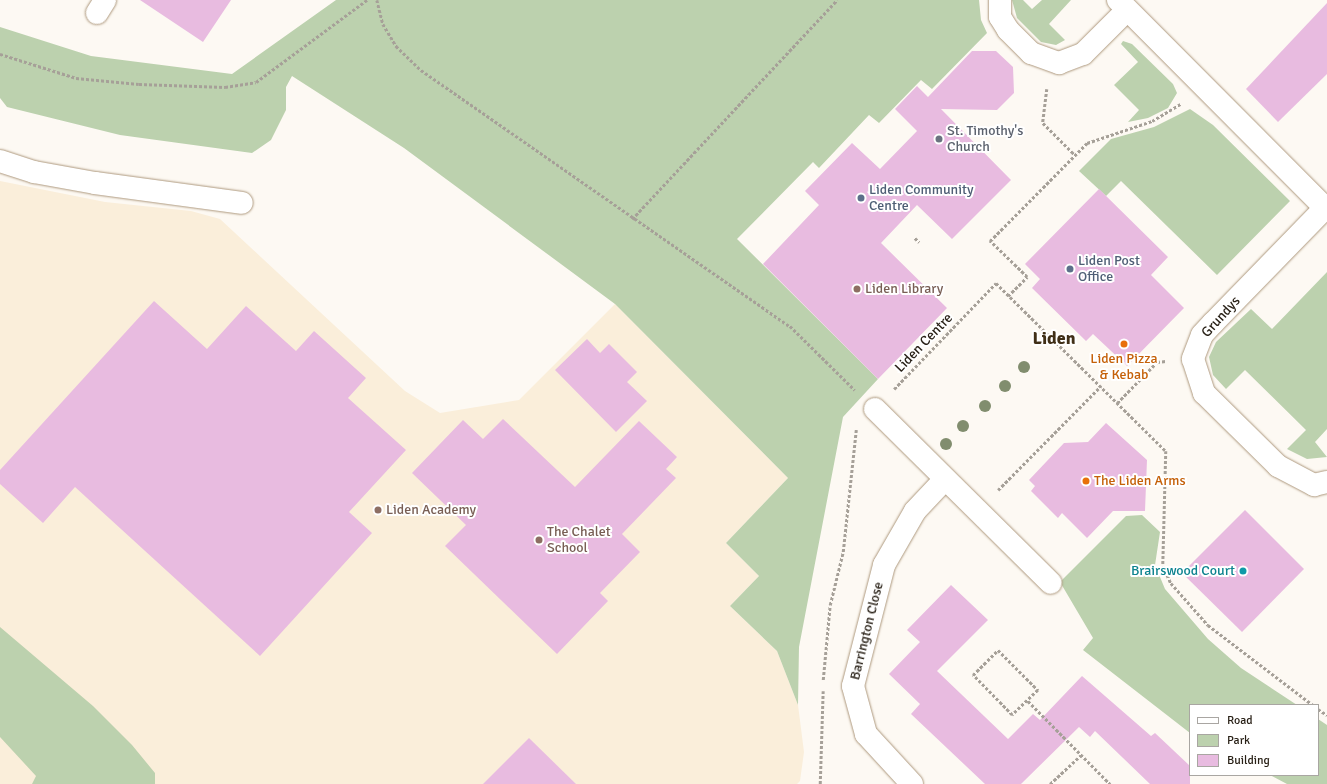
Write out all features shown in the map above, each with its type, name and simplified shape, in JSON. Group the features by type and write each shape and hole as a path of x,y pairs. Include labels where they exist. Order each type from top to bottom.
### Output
{"street":[{"name":"Grundys","path":"1000,0 1000,17 1008,30 1031,53 1051,62 1073,60 1083,54 1122,5 1326,209 1213,323 1200,339 1193,358"},
{"path":"0,161 34,172 242,203"},
{"path":"1193,358 1204,393 1278,466 1314,485 1327,482"},
{"path":"874,409 1051,583"},
{"name":"Barrington Close","path":"912,784 866,734 853,686 884,566 915,511 945,479"}],"path":[{"path":"0,54 76,78 139,84 225,87 256,82 367,0"},
{"path":"377,0 383,24 396,46 421,70 632,219 790,326 874,409"},
{"path":"632,219 837,0"},
{"path":"1051,62 1043,123 1074,154"},
{"path":"1008,296 1027,277 990,241 1074,154 1099,137 1168,115 1202,84"},
{"path":"915,238 919,242"},
{"name":"Liden Centre","path":"874,409 996,283 1166,450 1162,566 1186,604 1231,644 1312,704"},
{"path":"1117,403 1157,362 1193,358"},
{"path":"977,510 1101,386"},
{"path":"854,390 854,396"},
{"path":"820,784 830,605 843,552 856,451 856,423"},
{"path":"998,650 1038,690 1027,700 1012,715 973,674 998,650"},
{"path":"1027,700 1110,784"},
{"path":"1050,784 1081,755"}],"shaded area":[{"name":"Liden Academy","path":"0,181 105,202 191,211 220,219 405,391 440,413 519,400 615,304 788,478 726,543 759,576 730,606 777,651 798,705 804,752 800,781 797,784 0,784"}],"green space":[{"path":"336,0 979,0 981,20 987,33 932,89 921,80 879,123 869,115 819,168 813,162 737,239 878,379 843,417 799,647 798,705 777,651 730,606 759,576 726,543 788,478 615,304 404,148 292,76 286,87 286,110 271,140 252,153 120,135 7,107 0,98 0,27 91,56 232,74"},
{"path":"1012,0 1023,0 1032,9 1042,0 1071,0 1049,24 1065,40 1056,45 1041,42 1017,18"},
{"path":"1123,41 1132,44 1173,84 1177,93 1168,108 1148,118 1128,122 1139,110 1114,85 1138,62 1121,44"},
{"path":"1190,109 1213,125 1290,201 1217,275 1121,181 1106,196 1079,171 1111,139 1154,127"},
{"path":"1327,272 1327,429 1315,442 1327,457 1307,459 1287,449 1306,430 1245,370 1226,389 1213,375 1209,357 1216,342 1251,309 1272,329"},
{"path":"1142,515 1160,532 1155,565 1165,589 1208,639 1241,668 1295,704 1189,704 1189,732 1083,650 1093,638 1060,582 1126,516"},
{"path":"0,627 93,706 132,745 155,773 155,784 32,784 36,776 0,737"},
{"path":"1319,720 1327,725 1327,784 1287,784 1272,776 1319,776"}],"building":[{"path":"140,0 231,0 203,42"},
{"path":"1327,3 1327,74 1278,122 1246,89"},
{"path":"972,51 996,51 1013,67 1014,93 997,110 941,109 1011,180 952,239 917,205 881,243 947,308 878,379 763,264 819,205 805,191 852,143 880,169 917,131 895,109 917,86 928,97"},
{"path":"1099,189 1168,257 1151,275 1184,308 1127,366 1093,334 1086,341 1032,288 1040,279 1025,264"},
{"name":"Liden Academy","path":"154,301 207,349 246,306 296,351 314,331 366,378 348,398 406,450 349,512 372,533 260,656 75,487 43,523 0,484 0,470"},
{"path":"587,339 600,353 609,344 637,372 627,382 647,401 616,432 555,370"},
{"name":"The Chalet School","path":"503,419 575,487 639,421 677,457 666,469 676,478 622,534 640,552 600,593 608,601 557,654 445,546 466,525 412,473 463,420 483,439"},
{"name":"The Liden Arms","path":"1106,423 1147,460 1145,511 1113,511 1087,538 1062,513 1058,518 1031,491 1035,486 1029,480 1064,443 1088,442"},
{"name":"Brairswood Court","path":"1245,510 1304,569 1242,632 1182,573"},
{"path":"951,585 988,620 937,671 1008,739 1033,714 1040,720 1082,676 1151,736 1155,733 1189,765 1190,784 1150,784 1095,731 1090,737 1079,727 1021,784 985,784 911,714 920,704 889,674 920,642 907,630"},
{"path":"529,738 576,784 483,784"}],"place":[{"name":"St. Timothy's Church","path":"939,139"},
{"name":"Liden Community Centre","path":"861,198"},
{"name":"Liden Post Office","path":"1070,269"},
{"name":"Liden Library","path":"857,289"},
{"name":"Liden Pizza & Kebab","path":"1124,344"},
{"name":"The Liden Arms","path":"1086,481"},
{"name":"Liden Academy","path":"378,510"},
{"name":"The Chalet School","path":"539,540"},
{"name":"Brairswood Court","path":"1243,571"}],"district":[{"name":"Liden","path":"1054,338"}]}
